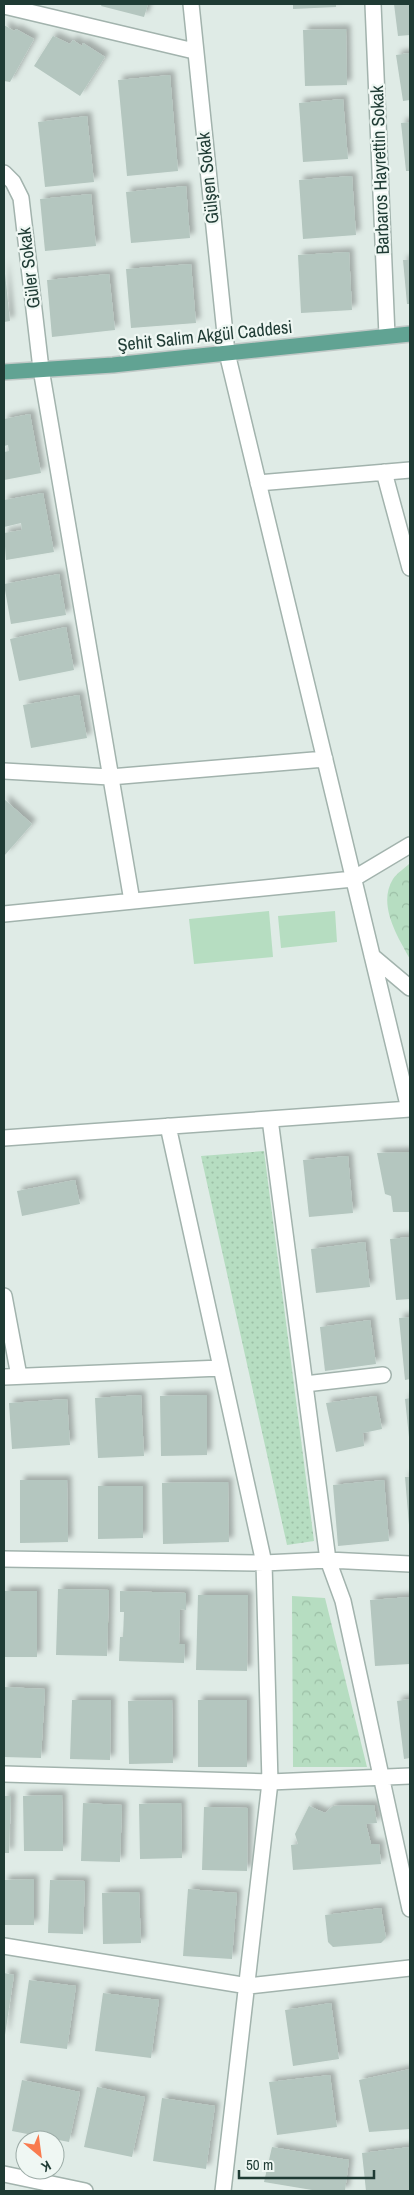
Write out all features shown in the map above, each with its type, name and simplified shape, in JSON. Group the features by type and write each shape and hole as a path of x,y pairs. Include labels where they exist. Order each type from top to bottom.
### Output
{"main road":[{"name":"Şehit Salim Akgül Caddesi","path":"4,372 113,365 410,334"}],"street":[{"name":"Gülşen Sokak","path":"190,4 227,353 409,1109"},
{"name":"Barbaros Hayrettin Sokak","path":"373,4 387,336"},
{"path":"4,6 194,51"},
{"name":"Güler Sokak","path":"4,173 13,182 21,198 41,369 132,901"},
{"path":"258,483 410,470"},
{"path":"384,472 410,568"},
{"path":"4,771 110,777 325,760"},
{"path":"4,914 353,878 410,845"},
{"path":"372,956 410,988"},
{"path":"4,1138 409,1109"},
{"path":"270,1119 328,1560 343,1601 410,1909"},
{"path":"168,1126 264,1563 270,1782 223,2191"},
{"path":"4,1296 19,1376"},
{"path":"4,1377 221,1368"},
{"path":"305,1384 383,1375"},
{"path":"4,1559 264,1563 328,1560 410,1564"},
{"path":"4,1774 270,1782 410,1776"},
{"path":"4,1946 248,1986 410,1968"},
{"path":"4,2174 85,2191"}],"green space":[{"path":"410,863 410,959 395,931 388,910 387,899 393,879"},
{"path":"269,911 273,957 194,964 189,919"},
{"path":"335,911 337,942 281,948 278,916"},
{"path":"264,1151 314,1541 287,1545 201,1156"},
{"path":"292,1596 325,1598 367,1767 293,1767"}],"building":[{"path":"102,4 148,4 144,17 101,6"},
{"path":"293,4 336,4 336,7 293,9"},
{"path":"394,4 410,4 410,35 398,36"},
{"path":"4,25 34,39 10,82 4,81"},
{"path":"346,29 347,85 305,86 303,30"},
{"path":"53,36 70,44 73,40 82,46 83,43 105,57 80,96 34,66"},
{"path":"410,53 410,100 403,101 396,55"},
{"path":"170,75 178,171 127,176 118,80"},
{"path":"343,99 348,159 303,162 299,103"},
{"path":"87,116 94,182 45,187 38,122"},
{"path":"410,122 410,171 406,171 401,123"},
{"path":"352,176 356,235 303,239 299,180"},
{"path":"186,186 190,238 131,243 126,192"},
{"path":"91,194 96,246 45,251 40,199"},
{"path":"349,252 352,310 301,313 298,255"},
{"path":"403,260 410,260 410,304 407,304"},
{"path":"4,264 10,321 4,322"},
{"path":"191,264 196,323 131,328 126,269"},
{"path":"109,274 115,330 52,337 47,280"},
{"path":"30,414 41,473 4,480 4,452 9,451 8,445 4,446 4,419"},
{"path":"43,493 54,552 6,560 4,533 22,530 21,523 4,527 4,500"},
{"path":"59,574 66,615 11,624 4,584"},
{"path":"66,627 74,670 19,681 10,639"},
{"path":"79,695 87,738 31,748 23,705"},
{"path":"4,799 32,824 4,856"},
{"path":"410,1152 410,1212 393,1212 391,1196 385,1194 377,1153"},
{"path":"348,1156 353,1213 309,1217 303,1160"},
{"path":"75,1180 80,1204 22,1216 17,1191"},
{"path":"410,1237 410,1299 396,1300 390,1239"},
{"path":"365,1242 370,1287 316,1293 311,1249"},
{"path":"410,1317 410,1379 405,1380 399,1318"},
{"path":"370,1320 376,1364 325,1371 320,1327"},
{"path":"141,1395 144,1456 98,1458 95,1398"},
{"path":"207,1395 207,1455 161,1456 160,1396"},
{"path":"376,1396 382,1429 363,1433 364,1446 336,1452 326,1403"},
{"path":"410,1398 410,1437 409,1437 405,1399"},
{"path":"67,1399 70,1445 12,1449 9,1403"},
{"path":"405,1477 410,1477 409,1525"},
{"path":"20,1480 67,1480 68,1542 20,1543"},
{"path":"384,1480 389,1541 338,1546 333,1485"},
{"path":"228,1482 229,1542 163,1544 162,1483"},
{"path":"98,1486 143,1486 143,1538 98,1539"},
{"path":"58,1589 109,1590 107,1656 56,1655"},
{"path":"4,1591 37,1591 37,1657 4,1657"},
{"path":"120,1591 186,1593 186,1610 180,1609 179,1644 185,1644 184,1663 119,1661 120,1637 123,1637 124,1612 120,1612"},
{"path":"198,1595 248,1595 247,1671 196,1670"},
{"path":"410,1597 410,1664 375,1666 370,1600"},
{"path":"4,1687 45,1689 41,1758 4,1757"},
{"path":"410,1699 410,1758 404,1759 397,1701"},
{"path":"72,1700 111,1700 110,1760 70,1759"},
{"path":"172,1700 173,1763 129,1764 128,1701"},
{"path":"198,1700 247,1700 247,1767 198,1767"},
{"path":"62,1795 63,1851 24,1851 23,1796"},
{"path":"4,1796 11,1796 9,1853 4,1853"},
{"path":"83,1803 122,1805 120,1862 81,1861"},
{"path":"181,1803 182,1858 140,1859 139,1804"},
{"path":"374,1805 377,1823 366,1824 371,1844 379,1844 381,1864 293,1870 291,1845 298,1844 295,1834 309,1806 325,1813 333,1806"},
{"path":"204,1807 248,1808 247,1871 202,1870"},
{"path":"34,1879 34,1925 4,1925 4,1880"},
{"path":"50,1880 85,1881 83,1934 48,1933"},
{"path":"188,1889 237,1893 232,1959 183,1956"},
{"path":"139,1892 141,1943 103,1944 102,1893"},
{"path":"381,1908 386,1938 381,1943 333,1947 328,1942 325,1915"},
{"path":"4,1973 14,1975 5,2035 4,2034"},
{"path":"29,1980 76,1986 67,2049 20,2043"},
{"path":"103,1993 159,2000 151,2058 95,2051"},
{"path":"331,2003 339,2059 293,2066 285,2010"},
{"path":"410,2069 410,2129 369,2132 359,2080"},
{"path":"330,2075 337,2127 277,2135 269,2082"},
{"path":"22,2080 80,2092 69,2142 65,2141 65,2130 12,2131"},
{"path":"97,2087 145,2097 132,2157 84,2147"},
{"path":"162,2098 215,2106 206,2169 153,2161"},
{"path":"272,2147 349,2160 345,2191 318,2191 264,2182"},
{"path":"410,2147 410,2190 366,2191 362,2153"}]}
